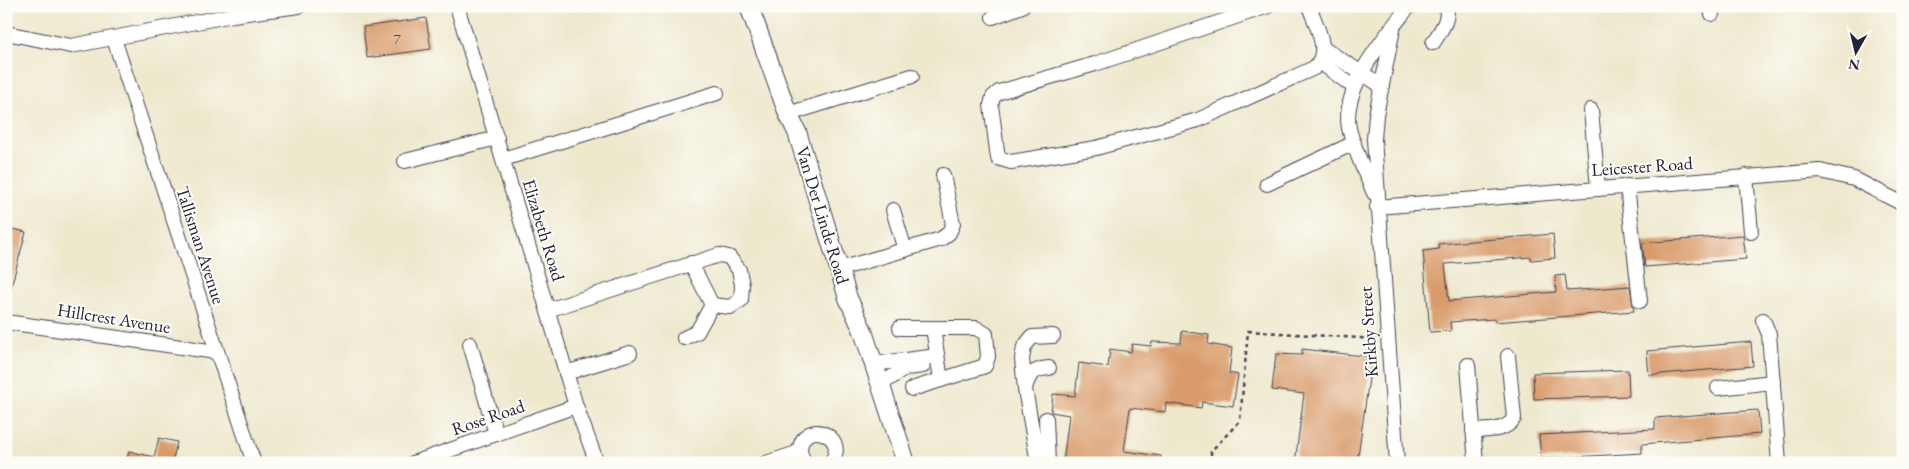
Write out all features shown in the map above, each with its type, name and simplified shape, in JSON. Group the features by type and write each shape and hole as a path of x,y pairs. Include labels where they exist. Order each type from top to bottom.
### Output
{"main road":[{"name":"Van Der Linde Road","path":"749,6 791,113"},
{"name":"Van Der Linde Road","path":"760,6 840,269 848,298 853,334 895,463"},
{"name":"Van Der Linde Road","path":"848,298 864,331 906,463"}],"street":[{"path":"6,33 71,46 114,39 232,11 298,6"},
{"name":"Elizabeth Road","path":"457,6 576,406 597,463"},
{"path":"993,17 1022,6"},
{"path":"1268,6 1095,64 999,92 993,97 991,105 998,158 1011,162 1096,148 1198,120 1314,68 1322,56"},
{"path":"1309,6 1322,56 1354,87"},
{"name":"Kirkby Street","path":"1377,203 1354,146 1348,117 1354,87 1361,74 1410,6"},
{"path":"1433,43 1446,20 1448,13 1446,6"},
{"name":"Kirkby Street","path":"1393,29 1374,139 1377,203 1397,463"},
{"name":"Tallisman Avenue","path":"114,39 254,463"},
{"path":"1322,56 1382,86"},
{"path":"791,113 912,76"},
{"path":"503,159 717,93"},
{"path":"1592,110 1598,188"},
{"path":"405,161 497,138"},
{"path":"1267,184 1374,139"},
{"name":"Leicester Road","path":"1377,203 1627,186 1794,172 1832,172 1854,180 1903,204"},
{"path":"840,269 941,239 949,233 954,224 943,175"},
{"path":"1746,176 1751,232"},
{"path":"1627,186 1640,301"},
{"path":"894,210 905,250"},
{"path":"548,310 691,263 719,255 729,257 739,270 742,285 740,300 730,307 712,305"},
{"path":"691,263 712,305"},
{"path":"684,338 697,332 712,305"},
{"path":"1763,320 1769,334 1779,463"},
{"name":"Hillcrest Avenue","path":"6,322 216,352"},
{"path":"900,328 976,328 986,334 988,357 985,366 912,389"},
{"path":"933,328 941,380"},
{"path":"1038,463 1025,389 1022,359 1024,347 1032,337 1053,336"},
{"path":"470,344 496,434"},
{"path":"566,373 630,354"},
{"path":"1473,431 1503,428 1510,425 1514,418 1508,356"},
{"path":"874,364 938,359"},
{"path":"881,384 906,368 938,359"},
{"path":"1468,365 1476,463"},
{"path":"1025,389 1030,374 1036,370 1049,368"},
{"path":"1718,388 1773,382"},
{"name":"Rose Road","path":"419,462 576,406"},
{"path":"1046,419 1048,463"},
{"path":"766,463 803,457 800,446 806,436 817,432 829,435 835,445 834,456 830,463"}],"path":[{"path":"1211,463 1211,451 1240,421 1248,331 1388,340"}],"building":[{"path":"426,18 431,49 367,58 363,27"},
{"path":"13,229 26,232 10,291 6,291 6,234 11,236"},
{"path":"1553,234 1555,258 1531,260 1531,257 1445,264 1449,301 1556,292 1555,276 1565,275 1567,291 1630,286 1634,311 1495,322 1495,319 1450,322 1451,331 1430,332 1423,251 1439,249 1438,244"},
{"path":"1743,235 1746,259 1645,267 1642,243"},
{"path":"1182,331 1209,335 1208,344 1232,348 1229,373 1238,375 1233,406 1202,402 1201,408 1166,403 1165,412 1130,408 1124,451 1161,456 1160,463 1063,463 1069,415 1051,412 1053,394 1075,396 1079,363 1108,367 1110,349 1131,352 1132,344 1151,346 1152,342 1181,343"},
{"path":"1751,342 1753,366 1649,375 1647,351"},
{"path":"1302,349 1372,357 1357,463 1295,463 1304,394 1272,390 1276,354 1302,355"},
{"path":"1628,370 1629,396 1534,399 1533,373"},
{"path":"1758,410 1760,434 1642,444 1642,453 1541,459 1539,435 1655,429 1655,418"},
{"path":"159,438 177,442 172,463 126,463 129,451 154,457"}]}
